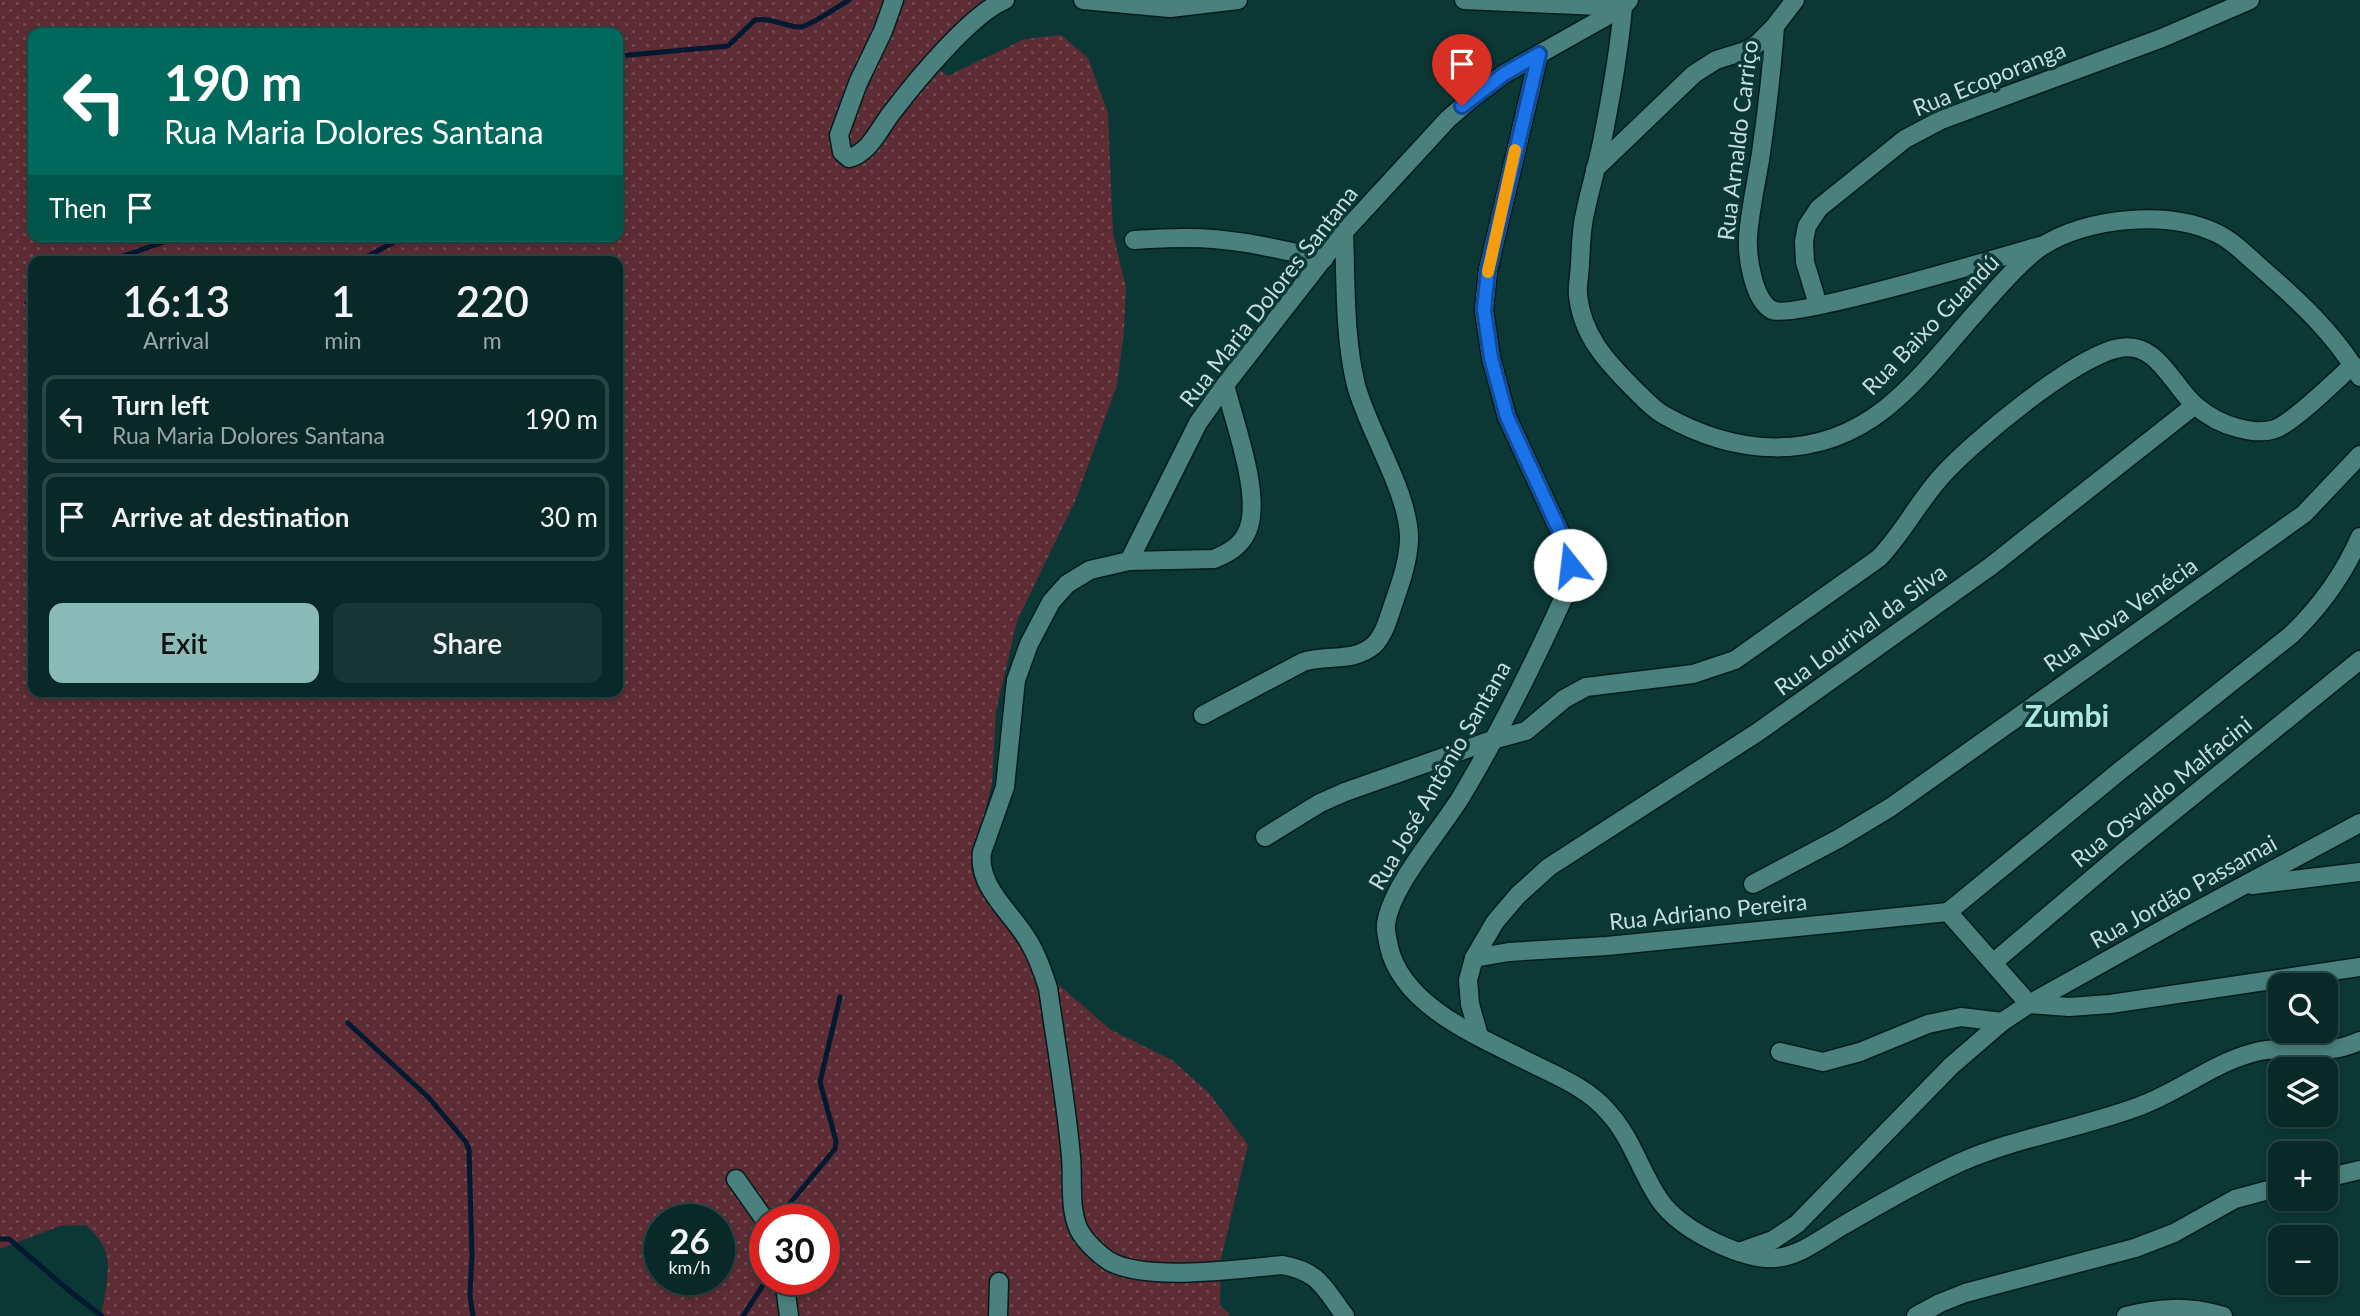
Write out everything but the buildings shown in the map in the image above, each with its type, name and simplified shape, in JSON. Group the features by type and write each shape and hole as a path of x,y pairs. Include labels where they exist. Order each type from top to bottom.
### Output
{"street":[{"path":"894,0 839,135 842,152 849,158 863,152 894,109 964,30 982,14 1005,0"},
{"path":"1083,0 1170,8 1238,0"},
{"path":"1464,0 1626,3"},
{"path":"1595,169 1694,74 1716,60 1751,48 1775,26 1795,0"},
{"name":"Rua Ecoporanga","path":"1818,305 1805,262 1804,241 1807,226 1819,208 1905,139 1941,120 2162,38 2250,0"},
{"name":"Rua Maria Dolores Santana","path":"1129,561 1198,423 1224,385 1344,232 1448,119 1504,74 1626,3"},
{"name":"Rua Baixo Guandú","path":"1626,3 1583,221 1578,294 1584,322 1597,348 1612,367 1657,411 1692,430 1734,443 1783,449 1819,444 1854,430 1886,408 1920,376 2000,285 2043,246 2082,228 2105,223 2166,220 2216,232 2312,312 2356,371"},
{"name":"Rua Arnaldo Carriço","path":"1775,26 1765,125 1748,237 1749,262 1756,288 1765,304 1773,310 1783,312 1818,305 2043,246"},
{"name":"Rua José Antônio Santana","path":"1539,54 1488,270 1484,310 1491,358 1507,417 1561,534 1570,565 1568,588 1460,798 1394,900 1385,926 1391,953 1404,980 1424,1003 1479,1036 1581,1089 1607,1109 1627,1136 1660,1201 1681,1222 1721,1245 1770,1259 1797,1252 1962,1162 2000,1147 2112,1117 2156,1100 2231,1061 2259,1051 2283,1049 2328,1052 2360,1041"},
{"path":"1203,715 1294,666 1318,658 1350,657 1372,647 1381,638 1404,575 1409,539 1402,503 1357,386 1351,355 1344,232"},
{"path":"1134,240 1185,237 1216,240 1251,244 1324,259"},
{"path":"1265,837 1320,803 1345,792 1492,740 1527,731 1564,699 1587,687 1693,674 1735,660 1879,558 1898,539 1912,514 1941,476 1974,444 2018,408 2098,353 2122,347 2140,349 2157,359 2194,405 2221,423 2250,431 2274,429 2356,371"},
{"path":"1224,385 1251,494 1252,515 1247,532 1239,545 1214,559 1129,561 1090,570 1067,584 1051,602 1028,644 1016,680 1004,787 982,852 981,863 990,888 1029,941 1040,962 1048,988 1071,1156 1074,1210 1079,1230 1091,1246 1110,1261 1134,1268 1171,1273 1282,1265 1308,1271 1345,1316"},
{"name":"Rua Lourival da Silva","path":"1479,1036 1468,980 1474,958 1495,922 1518,895 1549,867 1758,732 1991,566 2194,405"},
{"name":"Rua Nova Venécia","path":"1753,884 1839,839 1891,807 2304,514 2360,455"},
{"path":"2360,537 2335,585 2317,610 2291,635 2120,770 1948,912 2029,1004 2069,1007 2110,1004 2360,967"},
{"name":"Rua Osvaldo Malfacini","path":"1994,962 2121,854 2360,660"},
{"name":"Rua Jordão Passamai","path":"1739,1252 1773,1240 1797,1224 1951,1066 2002,1022 2029,1004 2360,822"},
{"path":"2241,886 2360,872"},
{"name":"Rua Adriano Pereira","path":"1474,958 1520,951 1607,946 1948,912"},
{"path":"1780,1052 1823,1062 1860,1052 1928,1024 1961,1017 2002,1022"},
{"path":"2338,1175 2360,1170"},
{"path":"736,1179 754,1204"},
{"path":"1916,1316 1965,1293 2135,1248 2174,1233 2235,1199 2268,1191"},
{"path":"998,1316 999,1282"},
{"path":"786,1295 789,1316"},
{"path":"2126,1316 2179,1307 2223,1316"}],"shaded area":[{"path":"0,0 991,0 937,68 948,76 1024,39 1061,35 1088,58 1108,113 1113,233 1126,288 1124,330 1117,385 1076,499 1017,621 996,711 992,783 972,866 1033,939 1059,985 1111,1030 1172,1060 1209,1093 1248,1145 1221,1259 1220,1305 1231,1316 101,1316 107,1260 105,1249 86,1225 60,1226 0,1249"}],"waterway":[{"path":"623,56 728,46 755,20 800,27 849,0"},
{"path":"123,256 164,242"},
{"path":"368,256 394,242"},
{"path":"789,1204 835,1149 836,1141 820,1082 840,997"},
{"path":"348,1023 429,1098 466,1142 469,1150 472,1255 470,1295 473,1316"},
{"path":"0,1239 9,1239 102,1316"},
{"path":"743,1316 757,1295"}],"slow traffic":[{"path":"1488,272 1515,150"}],"district":[{"name":"Zumbi","path":"2067,715"}],"route":[{"path":"1462,106 1504,74 1539,54 1488,270 1484,310 1491,358 1507,417 1561,534 1570,565"}]}
